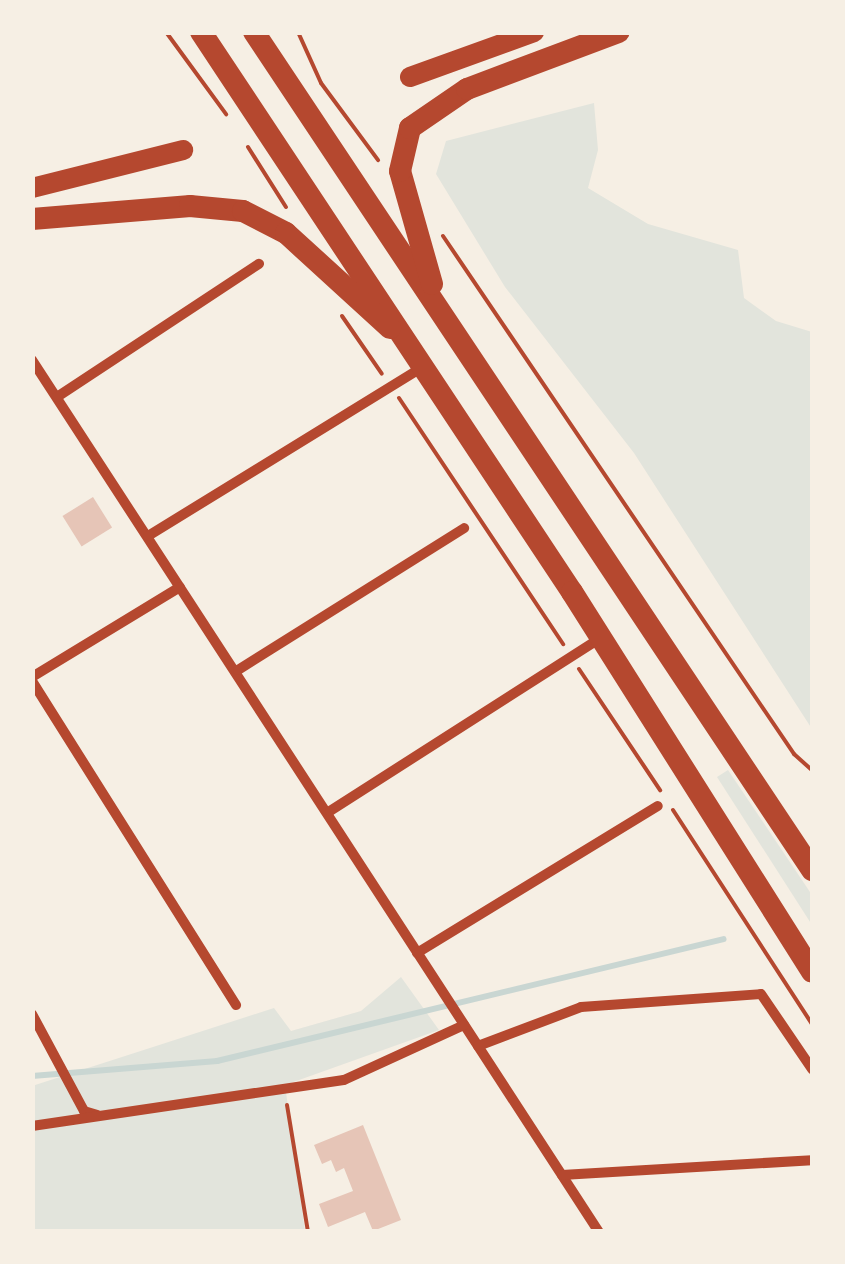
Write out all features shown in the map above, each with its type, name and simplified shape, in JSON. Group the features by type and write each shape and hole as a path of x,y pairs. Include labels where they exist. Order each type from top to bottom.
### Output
{"highway":[{"path":"201,32 602,638 812,972"},
{"path":"254,32 812,870"},
{"path":"440,312 404,198 400,171 410,128 466,89 619,32"},
{"path":"32,219 190,206 244,211 286,233 355,302 405,340"}],"main road":[{"path":"410,77 534,32"},
{"path":"32,188 183,150"}],"street":[{"path":"57,396 259,264"},
{"path":"32,360 330,811 417,953 599,1232"},
{"path":"148,536 424,367"},
{"path":"238,670 464,528"},
{"path":"180,588 32,679 236,1005"},
{"path":"330,811 602,638"},
{"path":"417,953 658,806"},
{"path":"478,1046 582,1007 761,994 812,1069"},
{"path":"32,1014 61,1058 84,1111 101,1116"},
{"path":"32,1126 344,1080 461,1020"},
{"path":"562,1175 812,1160"}],"path":[{"path":"166,32 225,112"},
{"path":"298,32 312,70 383,167"},
{"path":"248,148 294,220"},
{"path":"436,225 794,754 812,770"},
{"path":"332,302 812,1024"},
{"path":"284,1090 308,1232"}],"shaded area":[{"path":"594,103 598,150 588,188 648,224 738,250 744,298 776,321 812,332 812,729 634,453 505,287 436,174 446,141"},
{"path":"728,770 812,895 812,925 717,777"},
{"path":"401,977 439,1030 285,1085 305,1231 33,1231 32,1086 274,1008 291,1031 361,1011"}],"building":[{"path":"93,497 112,528 82,547 62,516"},
{"path":"363,1125 401,1220 373,1231 365,1212 328,1227 319,1204 353,1191 344,1168 336,1172 331,1160 322,1164 314,1145"}],"waterway":[{"path":"32,1076 217,1061 724,939"}]}
